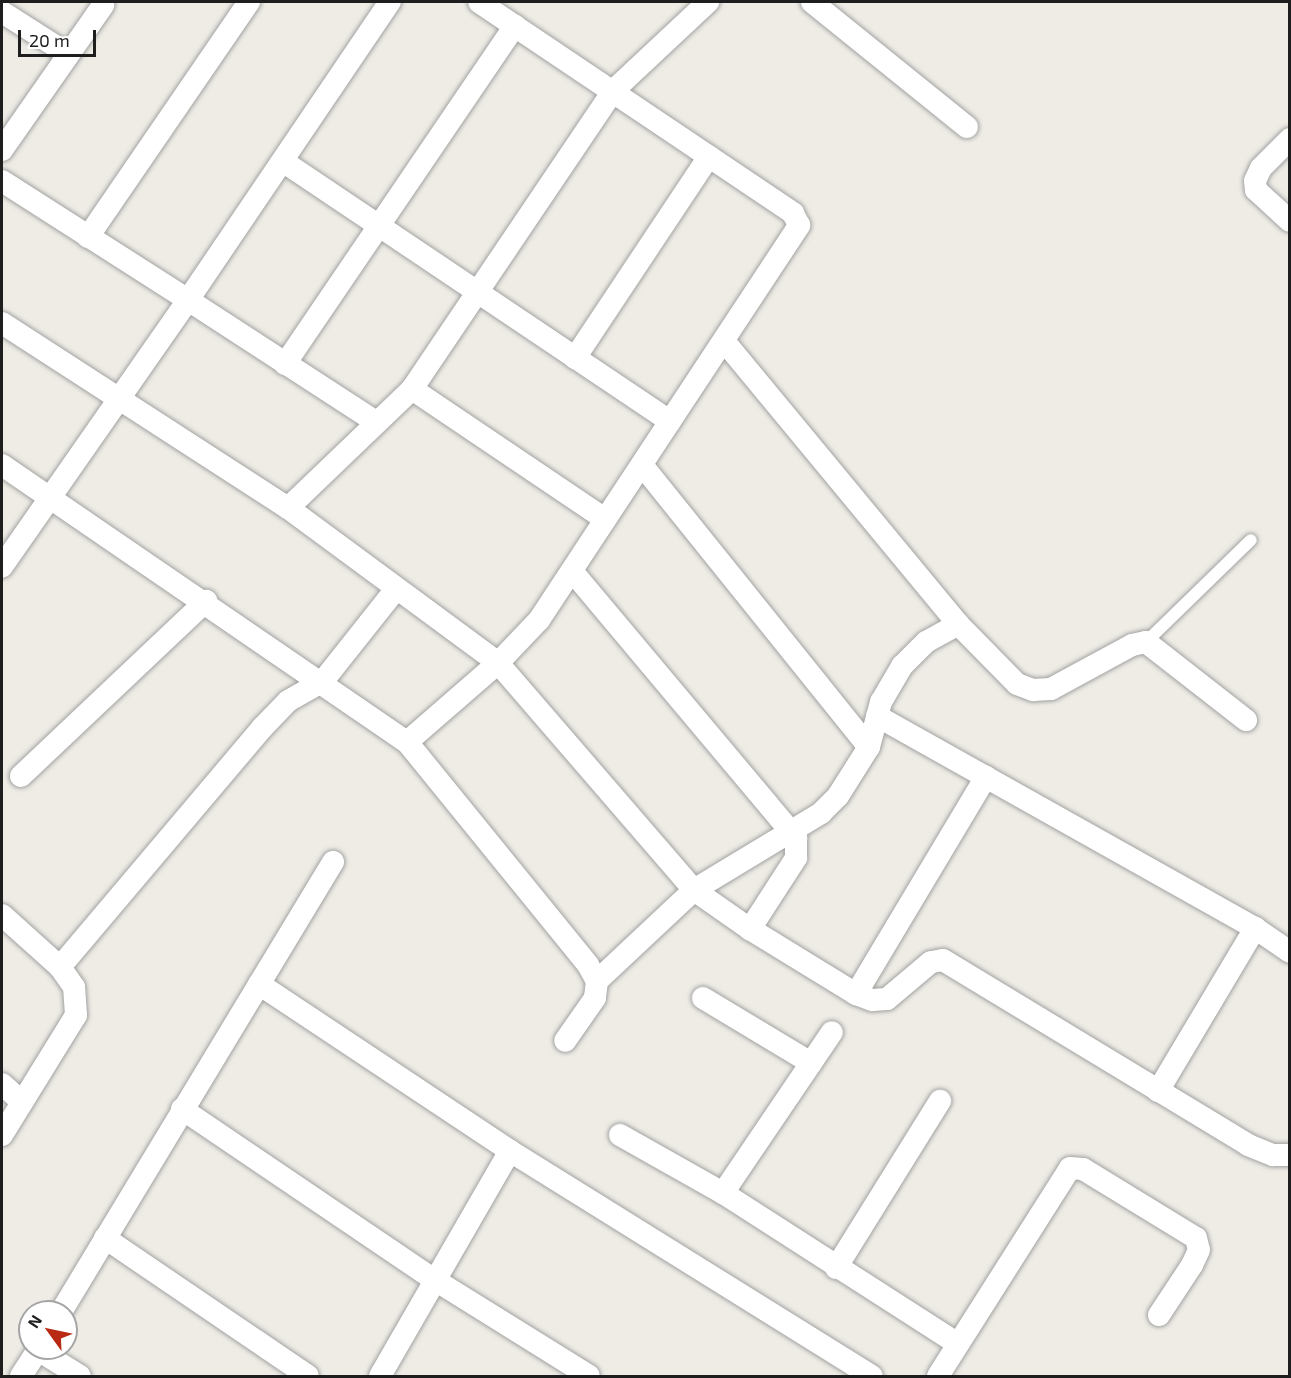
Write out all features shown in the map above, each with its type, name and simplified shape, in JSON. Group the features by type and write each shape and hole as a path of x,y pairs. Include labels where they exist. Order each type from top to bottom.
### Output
{"street":[{"path":"88,237 249,2"},
{"path":"2,567 117,397 284,162 390,2"},
{"path":"407,742 498,663 539,620 795,233 799,220 614,90 479,2"},
{"path":"288,508 412,388 614,90 708,2"},
{"path":"812,2 967,127"},
{"path":"2,150 103,5"},
{"path":"2,12 68,54"},
{"path":"285,364 382,227 515,26"},
{"path":"1290,139 1282,163 1261,168 1256,190 1290,221"},
{"path":"575,358 709,156"},
{"path":"284,162 670,421"},
{"path":"2,181 376,422"},
{"path":"2,323 288,508 498,663 694,890 750,929 856,994 887,999 937,958 1248,1145 1273,1155 1290,1155"},
{"path":"724,341 958,624 1017,684 1033,690 1052,689 1132,645 1146,642 1246,720"},
{"path":"412,388 605,519"},
{"path":"2,465 206,601 407,742 588,965 597,981"},
{"path":"642,465 869,747"},
{"path":"572,571 791,830 798,847 796,858 750,929"},
{"path":"60,967 262,728 288,701 322,681 396,589"},
{"path":"21,776 206,601"},
{"path":"565,1041 590,1010 597,981 694,890 821,813 838,796 869,747 881,702 912,654 958,624"},
{"path":"877,716 1254,928 1290,952"},
{"path":"856,994 986,777"},
{"path":"68,1300 333,862"},
{"path":"2,915 60,967 74,987 76,1015 2,1135"},
{"path":"1158,1091 1254,928"},
{"path":"259,984 510,1151 872,1377"},
{"path":"703,998 811,1063"},
{"path":"723,1193 832,1032"},
{"path":"2,1084 22,1102"},
{"path":"836,1268 940,1101"},
{"path":"182,1109 435,1280 589,1377"},
{"path":"620,1135 723,1193 836,1268 958,1344"},
{"path":"380,1377 510,1151"},
{"path":"938,1377 1070,1168 1083,1168 1196,1238 1199,1250 1196,1258 1159,1315"},
{"path":"105,1238 308,1377"},
{"path":"21,1377 31,1360"},
{"path":"54,1360 80,1377"}],"lane":[{"path":"1146,642 1251,540"}]}
